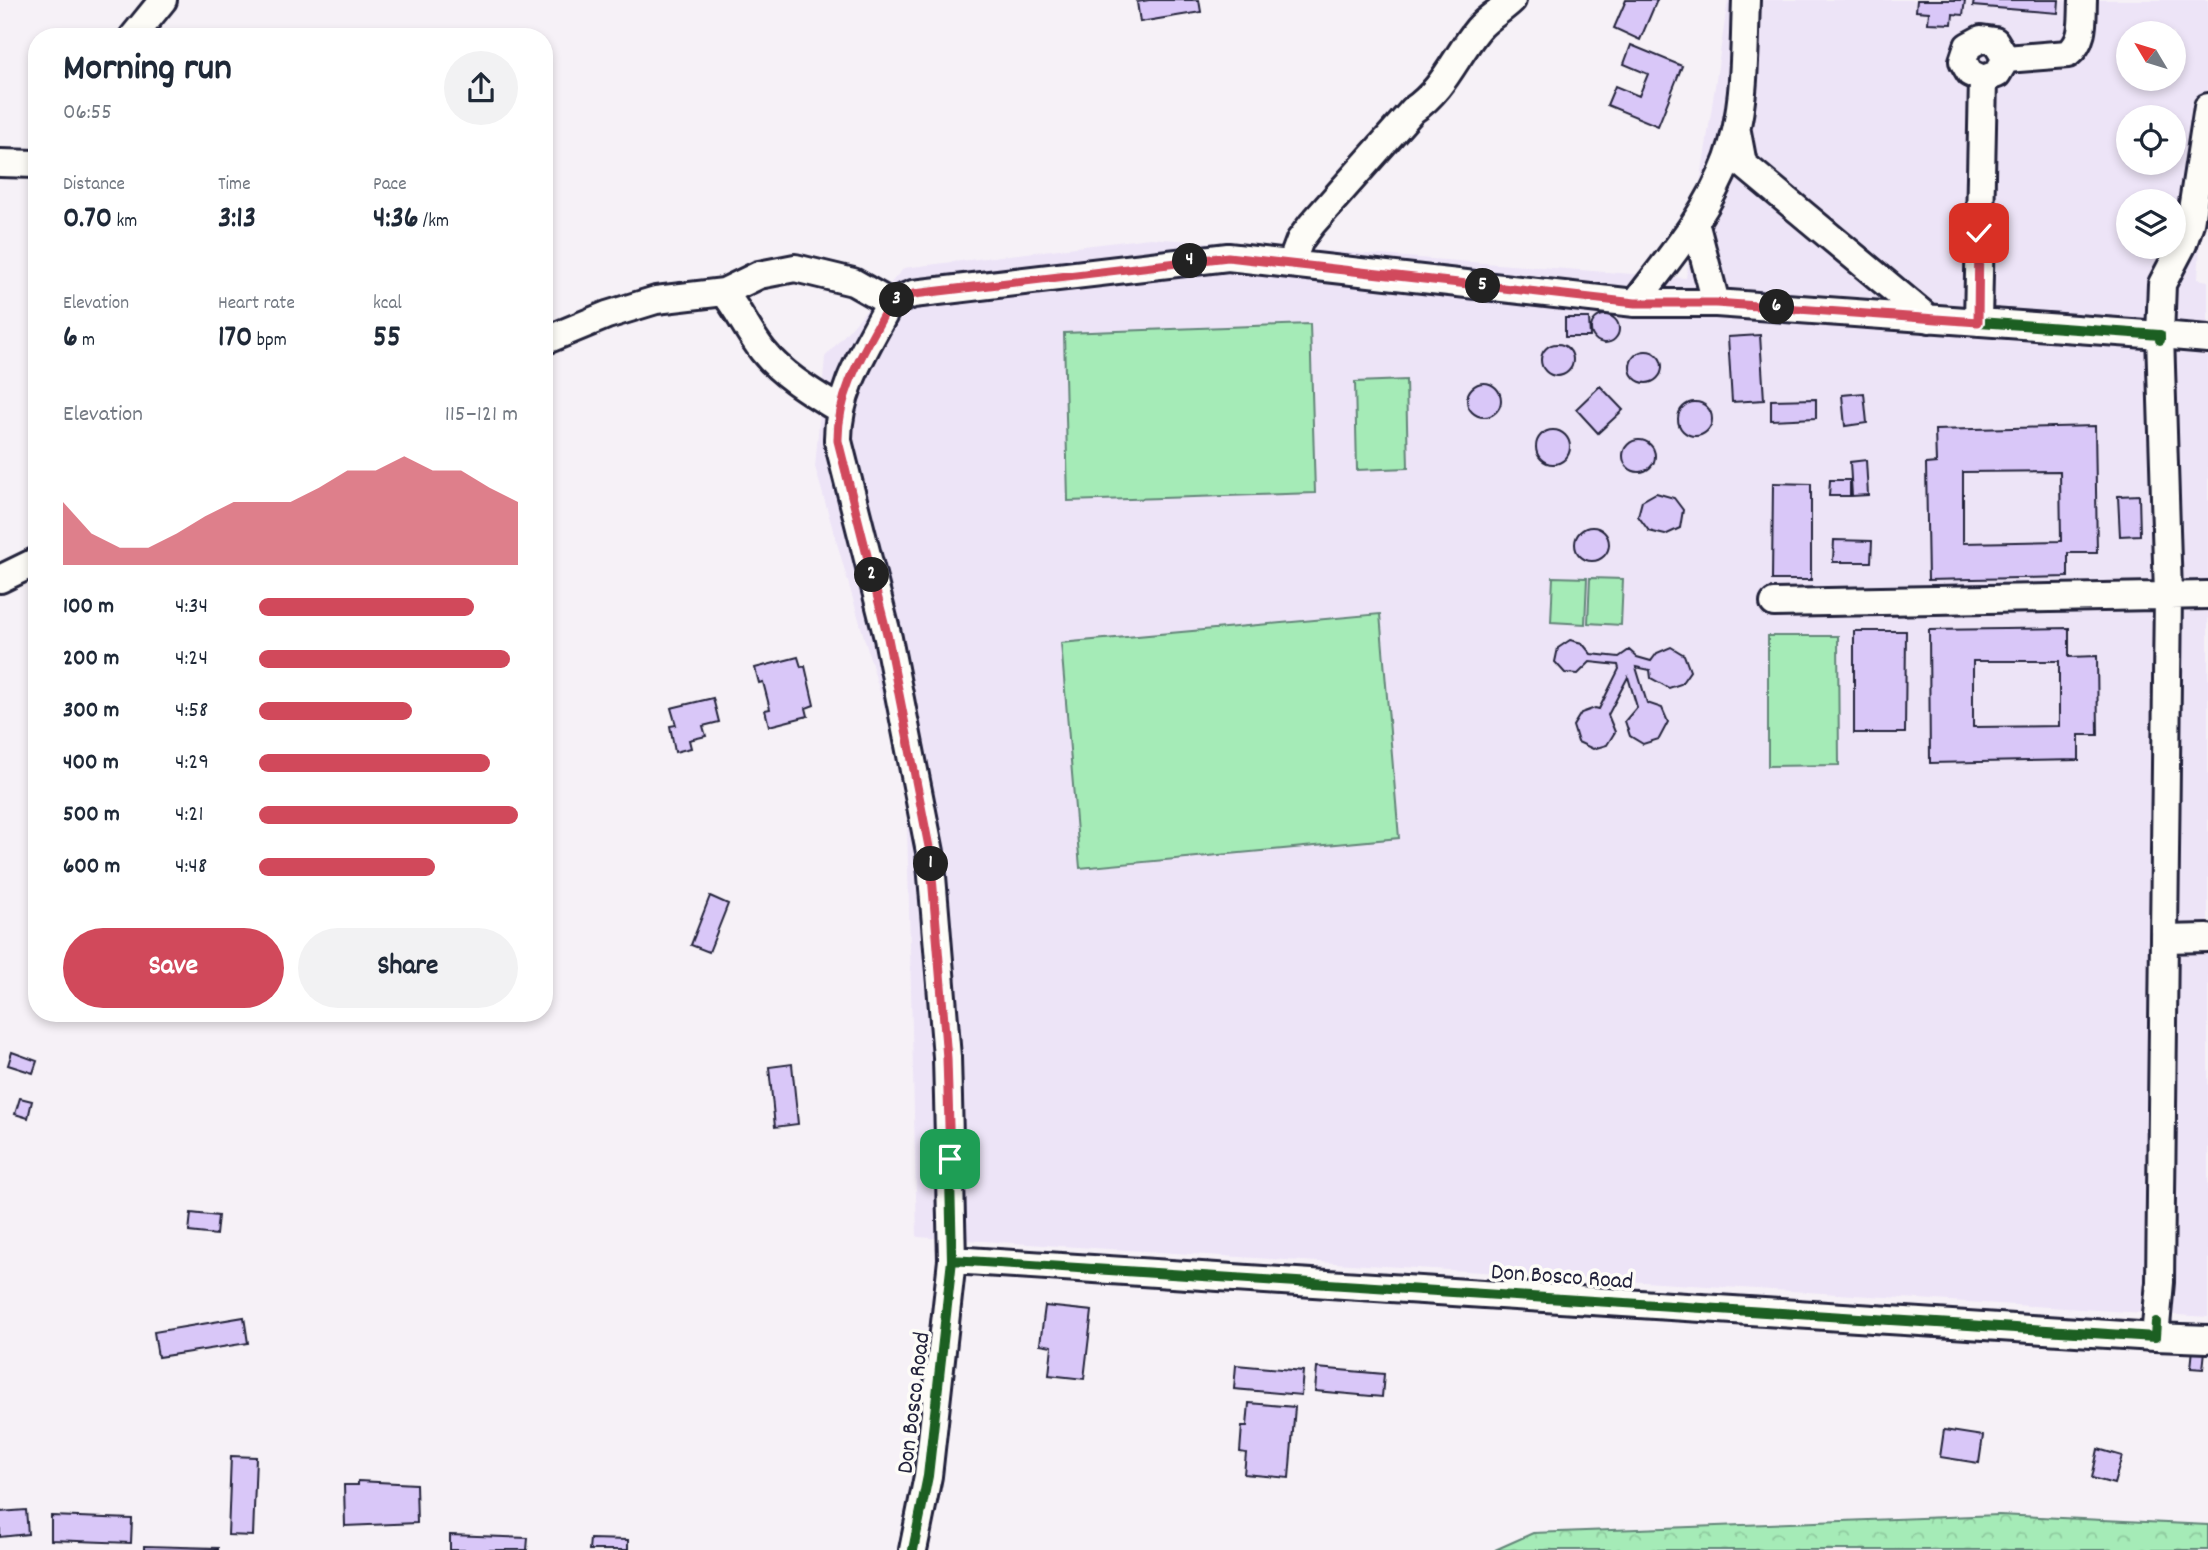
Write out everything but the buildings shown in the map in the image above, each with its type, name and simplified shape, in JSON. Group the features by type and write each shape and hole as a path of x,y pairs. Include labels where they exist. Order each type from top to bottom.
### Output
{"street":[{"path":"140,28 163,0"},
{"path":"1291,264 1300,240 1312,224 1413,110 1428,100 1445,81 1480,27 1512,0"},
{"path":"1635,303 1695,222 1728,159 1737,126 1743,81 1746,0"},
{"path":"2006,59 2068,54 2076,48 2081,37 2084,0"},
{"path":"1981,38 1995,41 2006,59 1997,74 1983,79 1970,73 1963,61 1968,46 1981,38"},
{"path":"1978,322 1983,79"},
{"path":"2155,1329 2160,1282 2168,594 2160,338 2162,284 2183,244 2190,223 2208,107"},
{"path":"1737,126 1743,164 1929,319"},
{"path":"0,163 28,164"},
{"path":"1695,222 1716,303"},
{"path":"553,337 607,315 656,300 724,292 759,275 795,268 853,282 890,303 914,294 1228,257 1635,303 1716,303 2160,338 2208,339"},
{"path":"724,292 743,315 750,334 765,353 799,385 840,410"},
{"name":"Don Bosco Road","path":"890,303 848,385 840,410 838,441 888,638 930,852 947,1058 953,1260 928,1476 913,1550"},
{"path":"0,579 28,565"},
{"path":"1774,603 2168,594 2208,596"},
{"path":"2164,939 2208,937"},
{"name":"Don Bosco Road","path":"953,1260 2155,1329 2208,1339"}],"shaded area":[{"path":"1728,0 2208,0 2208,111 2198,279 2208,281 2208,1317 917,1237 906,783 815,467 825,357 904,268 1150,238 1686,278"}],"green space":[{"path":"1310,324 1315,493 1068,501 1064,333"},
{"path":"1406,380 1408,468 1357,470 1355,382"},
{"path":"1553,577 1587,578 1585,624 1551,622"},
{"path":"1590,578 1623,579 1621,625 1588,623"},
{"path":"1380,614 1399,838 1080,868 1061,643"},
{"path":"1768,636 1838,636 1839,765 1768,766"},
{"path":"1999,1515 2208,1525 2208,1550 1495,1550 1533,1533"}],"cycle path":[{"path":"913,1550 928,1476 952,1260 947,1057 930,852 888,638 838,441 842,404 848,387 890,303 913,294 1228,257 1635,303 1716,303 2160,335 2160,340"},
{"path":"952,1260 2155,1337 2156,1322"}],"route":[{"path":"950,1159 947,1058 930,852 888,638 838,441 840,410 848,385 890,303 914,294 1228,257 1635,303 1716,303 1978,322 1979,233"}]}
